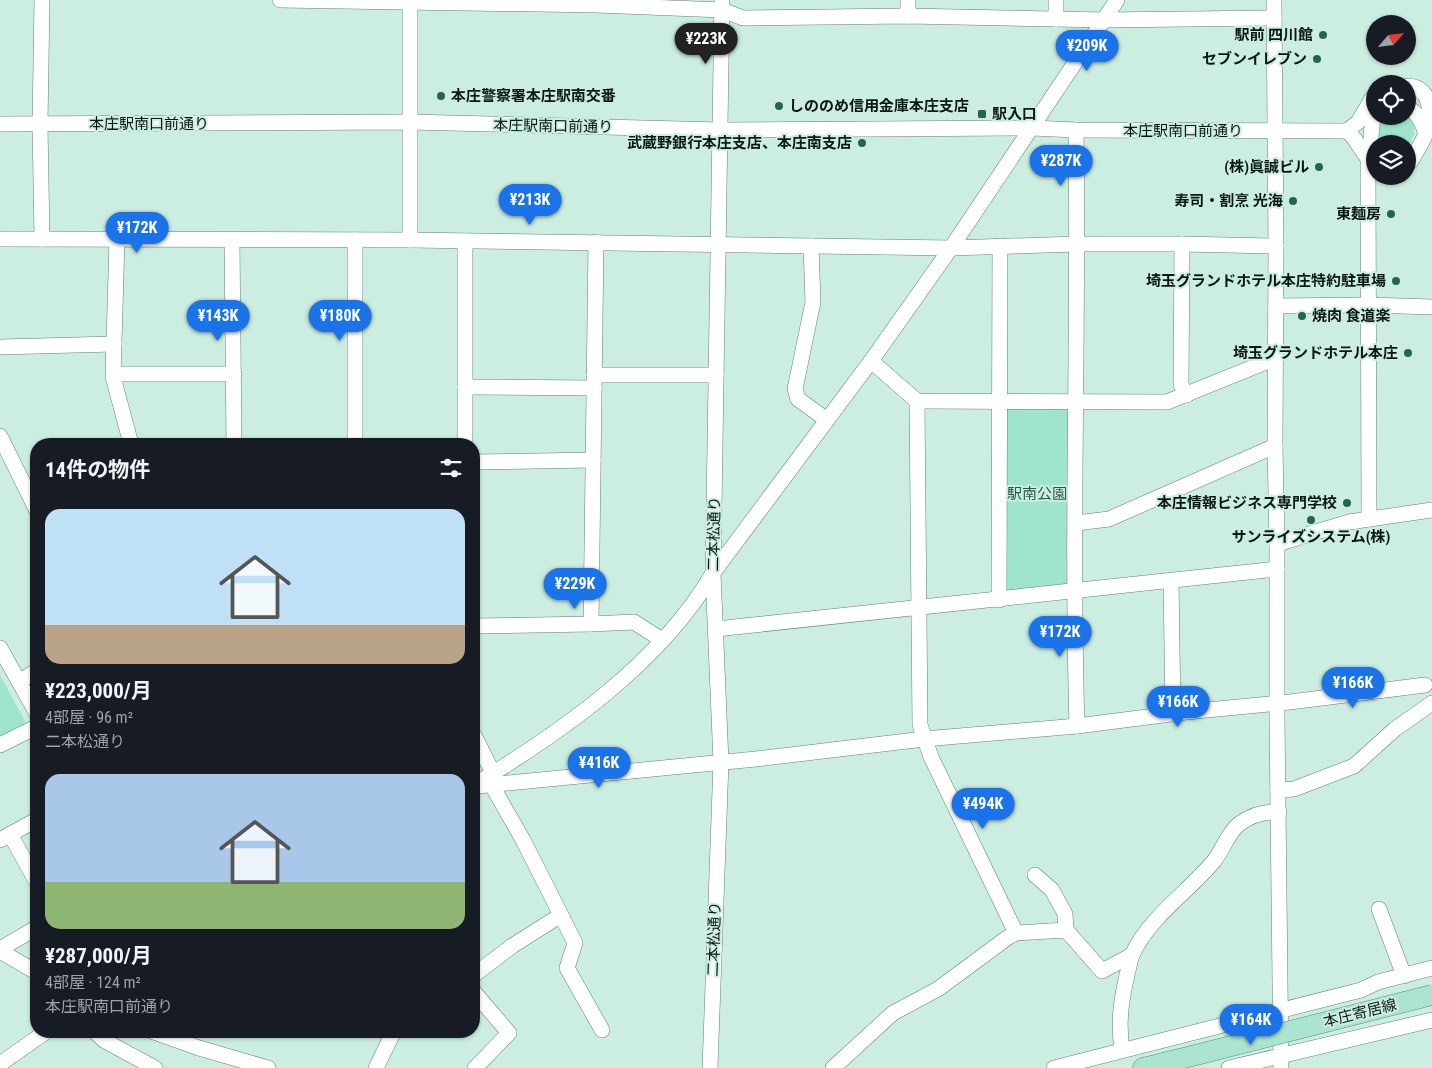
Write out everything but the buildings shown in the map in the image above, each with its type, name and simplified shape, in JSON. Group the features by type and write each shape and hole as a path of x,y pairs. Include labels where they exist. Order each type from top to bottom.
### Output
{"main road":[{"name":"本庄寄居線","path":"1143,1068 1432,995"}],"street":[{"path":"42,0 40,124 42,239"},
{"path":"280,0 597,2 722,5 743,18 908,16 1105,20 1274,18"},
{"path":"908,0 908,16"},
{"path":"1056,0 1056,19"},
{"path":"480,784 492,779 611,690 662,640 697,600 713,573 871,362 951,248 1117,0"},
{"path":"1274,0 1275,446 1278,544 1277,703 1281,1062"},
{"path":"410,2 410,240"},
{"name":"二本松通り","path":"710,1068 721,762 713,573 722,5"},
{"path":"1416,152 1426,133 1430,105 1428,90"},
{"path":"1366,108 1358,122 1347,131 1366,152"},
{"path":"1416,113 1422,121 1426,133"},
{"name":"本庄駅南口前通り","path":"0,124 410,122 720,130 1032,128 1076,130 1347,131"},
{"path":"1076,130 1077,726"},
{"path":"1369,519 1369,305 1372,185"},
{"path":"0,239 465,240 951,248 1076,244 1276,246"},
{"path":"117,239 113,377 129,438"},
{"path":"232,240 234,438"},
{"path":"355,240 355,438"},
{"path":"465,240 465,438"},
{"path":"592,624 596,242"},
{"path":"1182,244 1181,385 1187,395"},
{"path":"811,246 813,302 795,390 798,399 826,420"},
{"path":"999,600 1000,246"},
{"path":"1276,306 1369,305 1432,307"},
{"path":"0,347 114,344"},
{"path":"871,362 917,401 1167,402 1276,358"},
{"path":"114,374 234,374"},
{"path":"465,387 716,375"},
{"path":"917,401 920,725 931,757 1016,933"},
{"path":"2,444 30,498"},
{"path":"1076,522 1108,519 1275,446"},
{"path":"480,462 593,460"},
{"path":"1278,544 1349,522 1432,510"},
{"path":"716,629 1278,569"},
{"path":"1171,581 1173,714"},
{"path":"480,626 634,622 662,640"},
{"path":"0,648 30,701"},
{"path":"19,682 30,675"},
{"path":"492,779 756,759 924,739 1077,726 1425,685"},
{"path":"1278,790 1294,789 1354,766 1395,729 1432,703"},
{"path":"0,745 30,730"},
{"path":"480,750 492,779 575,943 567,968 602,1030"},
{"path":"1122,1050 1119,1031 1122,998 1132,955 1143,935 1215,860 1234,829 1250,818 1268,812 1279,812"},
{"path":"30,823 5,837 30,872"},
{"path":"1035,875 1052,890 1064,914 1066,930 1102,971 1132,955"},
{"path":"1380,909 1404,976"},
{"path":"480,970 512,946 561,916"},
{"path":"833,1068 893,1014 938,989 979,957 1016,933 1066,930"},
{"path":"30,932 0,950 30,968"},
{"path":"1054,1068 1361,990 1378,982 1432,968"},
{"path":"475,1068 509,1033 480,999"},
{"path":"1229,1068 1260,1060 1281,1062 1369,1034 1377,1034 1432,1020"},
{"path":"0,1064 37,1038"},
{"path":"102,1038 155,1068"},
{"path":"171,1038 268,1068"},
{"path":"376,1068 391,1038"}],"green space":[{"path":"1379,125 1414,125 1414,135 1375,135"},
{"name":"駅南公園","path":"1007,407 1066,408 1069,411 1068,586 1008,595 1004,587 1003,411"},
{"path":"0,675 25,721 24,728 0,740"}],"place":[{"name":"駅前 四川館","path":"1323,35"},
{"name":"セブンイレブン","path":"1317,59"},
{"name":"本庄警察署本庄駅南交番","path":"441,96"},
{"name":"しののめ信用金庫本庄支店","path":"779,106"},
{"name":"駅入口","path":"982,114"},
{"name":"武蔵野銀行本庄支店、本庄南支店","path":"862,143"},
{"name":"(株)眞誠ビル","path":"1319,167"},
{"name":"寿司・割烹 光海","path":"1293,201"},
{"name":"東麺房","path":"1391,214"},
{"name":"埼玉グランドホテル本庄特約駐車場","path":"1396,281"},
{"name":"焼肉 食道楽","path":"1302,316"},
{"name":"埼玉グランドホテル本庄","path":"1408,353"},
{"name":"本庄情報ビジネス専門学校","path":"1347,503"},
{"name":"サンライズシステム(株)","path":"1311,520"}]}
